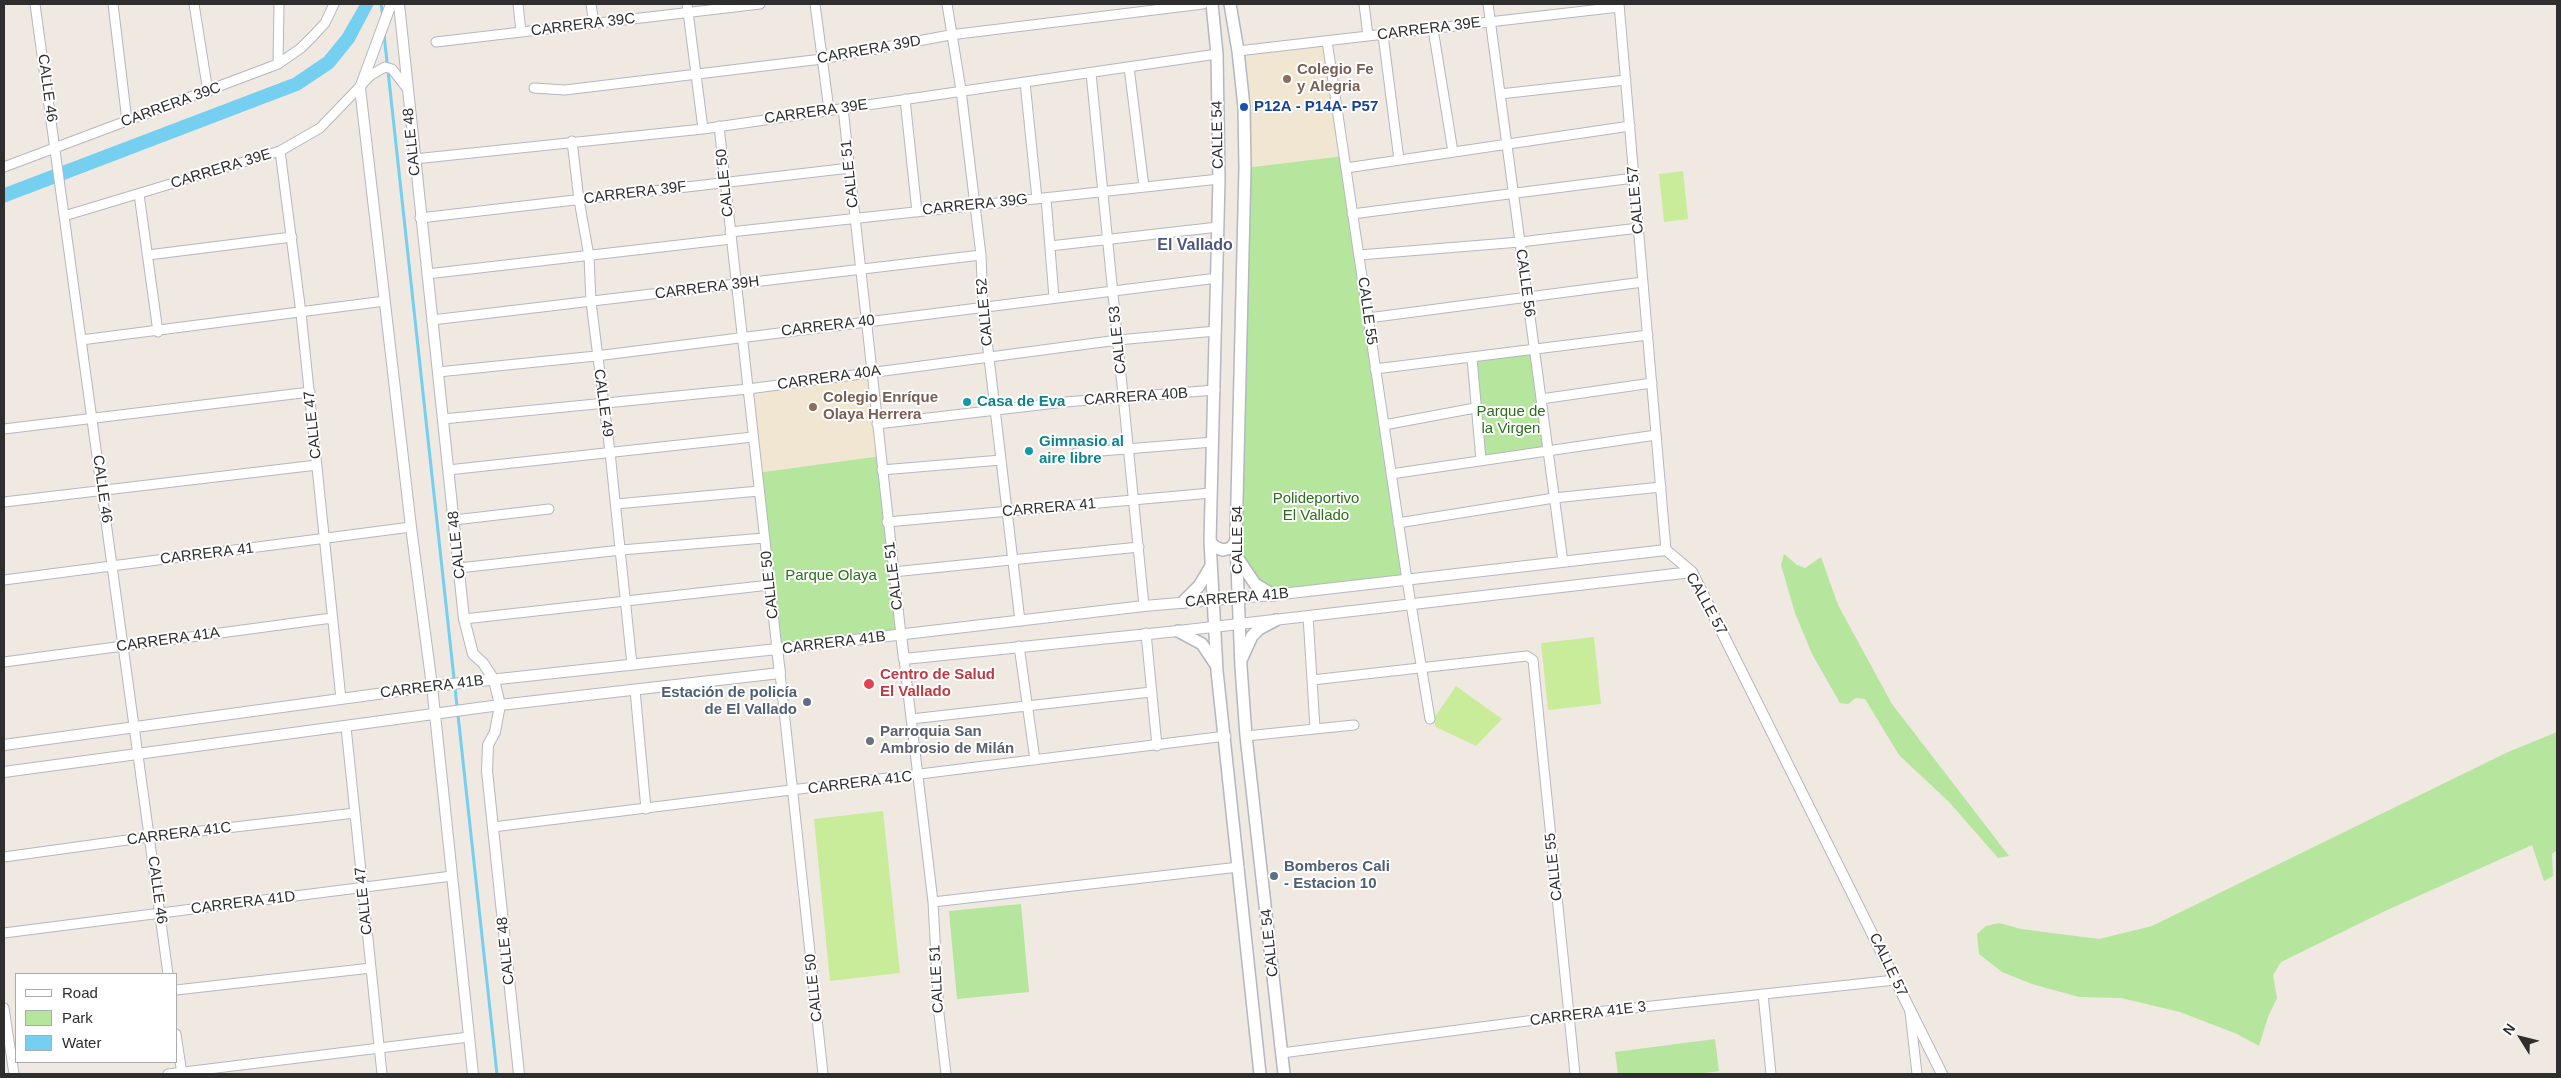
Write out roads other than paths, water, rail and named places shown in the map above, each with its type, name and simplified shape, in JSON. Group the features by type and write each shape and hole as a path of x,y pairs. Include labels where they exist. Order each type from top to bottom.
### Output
{"main road":[{"name":"CALLE 54","path":"1212,4 1217,54 1219,179 1210,541 1218,671 1260,1074"},
{"name":"CALLE 54","path":"1230,4 1238,51 1246,168 1236,541 1241,667 1246,736 1284,1074"},
{"path":"1210,541 1215,547 1223,550 1231,548 1236,541"},
{"path":"1237,556 1251,580 1273,595"},
{"path":"1183,602 1199,586 1212,564"},
{"path":"1241,667 1242,656 1252,636 1259,629 1276,620"},
{"path":"1178,631 1202,644 1212,656 1218,671"}],"street":[{"name":"CALLE 46","path":"35,4 168,973"},
{"path":"113,4 127,121"},
{"path":"194,4 208,92"},
{"path":"278,64 279,4"},
{"name":"CARRERA 39C","path":"4,167 208,92 278,64 301,48 324,23 334,4"},
{"path":"391,4 360,88 411,527 432,686 473,1074"},
{"name":"CALLE 48","path":"399,4 406,87 464,619 473,654 483,663 494,680 500,706 495,732 488,746 487,771 519,1074"},
{"path":"518,4 521,32"},
{"path":"591,4 594,24"},
{"name":"CARRERA 39C","path":"436,42 594,24 687,8 760,4"},
{"path":"815,4 829,110"},
{"name":"CALLE 52","path":"947,4 950,35 961,90 981,255 983,307 1020,621"},
{"name":"CARRERA 39D","path":"534,88 565,90 822,59 950,35 1203,4"},
{"path":"1364,4 1368,36"},
{"name":"CALLE 56","path":"1488,4 1563,562"},
{"name":"CARRERA 39E","path":"1238,51 1619,6"},
{"name":"CALLE 57","path":"1619,6 1666,550 1692,572 1942,1074"},
{"path":"687,8 703,128"},
{"path":"1433,29 1452,152"},
{"path":"1383,35 1399,160"},
{"name":"CALLE 55","path":"1327,41 1398,522 1430,719"},
{"name":"CARRERA 39E","path":"414,159 719,126 1217,54"},
{"name":"CARRERA 39E","path":"64,216 280,151 320,128 371,75 385,67 392,69 406,87"},
{"path":"1128,67 1144,187"},
{"name":"CALLE 53","path":"1091,73 1144,606"},
{"path":"1500,94 1626,80"},
{"path":"1025,82 1050,246 1054,298"},
{"path":"905,99 917,212"},
{"name":"CALLE 51","path":"843,108 887,522 933,902 939,1014 946,1074"},
{"name":"CALLE 50","path":"719,126 824,1074"},
{"path":"1346,168 1630,126"},
{"name":"CALLE 49","path":"572,141 579,200 589,256 596,356 610,452 627,600 632,665"},
{"name":"CALLE 47","path":"280,151 310,392 341,698"},
{"name":"CARRERA 39F","path":"420,218 850,168"},
{"path":"1352,214 1634,178"},
{"name":"CARRERA 39G","path":"427,274 589,256 855,218 1103,193 1219,179"},
{"path":"139,194 158,332"},
{"path":"1050,246 1218,227"},
{"path":"1358,255 1520,242 1639,228"},
{"path":"148,255 292,237"},
{"name":"CARRERA 39H","path":"432,320 981,255"},
{"name":"CARRERA 40","path":"438,372 596,356 1217,278"},
{"path":"1368,318 1643,282"},
{"path":"81,340 158,332 385,301"},
{"name":"CARRERA 40A","path":"443,419 748,389 872,371 989,358 1118,340 1216,331"},
{"path":"1376,369 1534,351 1648,335"},
{"path":"1472,358 1474,408 1481,460"},
{"path":"1541,399 1652,383"},
{"name":"CARRERA 40B","path":"877,424 995,410 1215,390"},
{"path":"4,429 310,392"},
{"path":"1384,425 1474,408"},
{"path":"1391,474 1656,435"},
{"path":"448,470 753,438"},
{"path":"1076,454 1213,442"},
{"path":"882,470 1001,460"},
{"path":"4,502 317,465"},
{"path":"1398,522 1554,498 1661,487"},
{"path":"616,504 759,491"},
{"name":"CARRERA 41","path":"887,522 1211,493"},
{"path":"454,520 548,509"},
{"name":"CARRERA 41","path":"4,580 411,527"},
{"path":"459,568 621,550 764,538"},
{"path":"893,572 1139,547"},
{"name":"CARRERA 41B","path":"4,744 432,686 777,649 1144,606 1273,595 1666,550"},
{"name":"CARRERA 41B","path":"904,658 1178,631 1692,572"},
{"path":"464,619 770,585"},
{"path":"1308,616 1315,728"},
{"name":"CARRERA 41A","path":"4,662 332,618"},
{"path":"1146,633 1157,746"},
{"path":"1019,646 1035,760"},
{"name":"CALLE 55","path":"1422,666 1527,656 1533,660 1574,1074"},
{"path":"1312,680 1422,666"},
{"name":"CARRERA 41B","path":"4,772 435,716 482,708 780,673"},
{"path":"635,690 646,809"},
{"path":"911,719 1151,692"},
{"path":"1246,736 1354,725"},
{"name":"CALLE 47","path":"346,727 382,1074"},
{"name":"CARRERA 41C","path":"493,827 1226,736"},
{"name":"CARRERA 41C","path":"4,857 149,837 355,813"},
{"path":"933,902 1239,867"},
{"name":"CARRERA 41D","path":"4,934 452,876"},
{"path":"178,990 371,968"},
{"name":"CARRERA 41E 3","path":"1282,1053 1569,1016 1895,980"},
{"path":"1763,994 1771,1074"},
{"path":"4,1008 14,1074"},
{"path":"1910,1009 1917,1074"},
{"path":"168,1074 469,1037"},
{"path":"178,1047 182,1073"}],"water":[{"path":"360,4 374,4 354,42 333,68 300,90 4,203 4,188 293,78 324,57 342,35"}],"waterway":[{"path":"381,4 383,17"},
{"path":"384,34 497,1074"}],"place":[{"name":"Colegio Fe y Alegria","path":"1287,79"},
{"name":"P12A - P14A- P57","path":"1244,107"},
{"name":"Casa de Eva","path":"967,402"},
{"name":"Colegio Enríque Olaya Herrera","path":"813,407"},
{"name":"Gimnasio al aire libre","path":"1029,451"},
{"name":"Centro de Salud El Vallado","path":"869,684"},
{"name":"Estación de policía de El Vallado","path":"807,702"},
{"name":"Parroquia San Ambrosio de Milán","path":"870,741"},
{"name":"Bomberos Cali - Estacion 10","path":"1274,876"}],"district":[{"name":"El Vallado","path":"1195,246"}],"park label":[{"name":"Parque de la Virgen","path":"1511,420"},
{"name":"Polideportivo El Vallado","path":"1316,508"},
{"name":"Parque Olaya","path":"831,576"}]}
